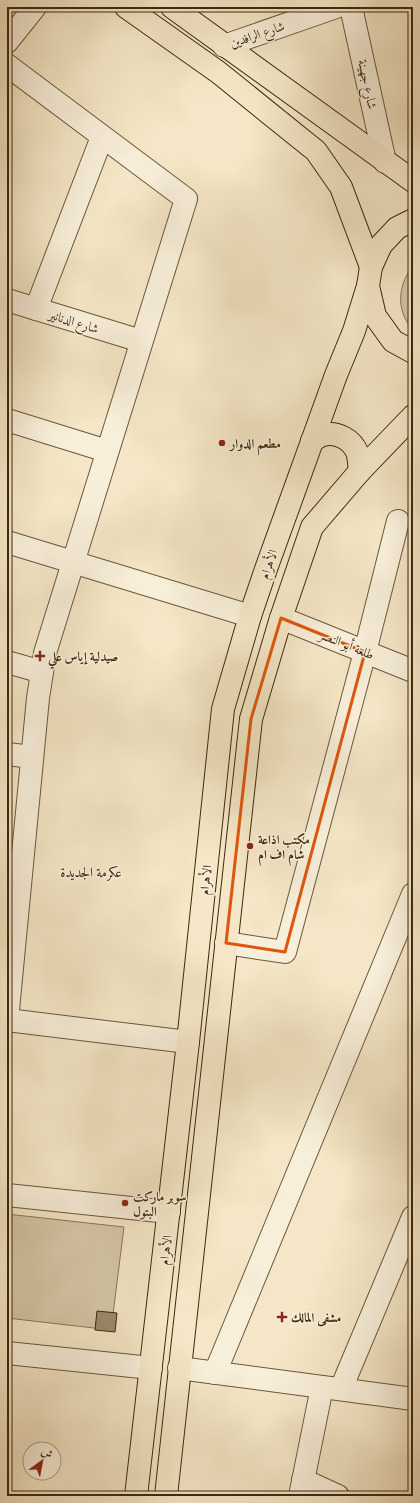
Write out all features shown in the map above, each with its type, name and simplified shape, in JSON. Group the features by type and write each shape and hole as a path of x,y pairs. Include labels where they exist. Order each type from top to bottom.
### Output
{"main road":[{"path":"126,7 218,72 316,151 341,187 370,276 375,316 393,341 413,352"},
{"path":"172,7 413,181"},
{"name":"الأهرام","path":"136,1496 188,1042 223,709 250,616 336,375 354,331 370,276 381,245 397,228 413,220"},
{"name":"الأهرام","path":"166,1496 251,719 281,618 312,527 360,471 413,416"},
{"path":"312,441 323,434 332,434 346,438 352,444 357,453 360,471"}],"street":[{"path":"7,42 35,7"},
{"name":"شارع الرافدين","path":"224,46 336,7"},
{"name":"شارع جهينة","path":"351,7 385,162"},
{"path":"7,65 186,199 44,653 32,757 14,869 7,1020 188,1042"},
{"path":"36,309 102,136"},
{"name":"شارع الدنانير","path":"7,300 141,341"},
{"path":"7,420 107,451"},
{"path":"226,943 285,952 365,652 398,521"},
{"path":"7,542 250,616"},
{"name":"طلعة أبو النصر","path":"281,618 413,671"},
{"path":"7,662 42,672"},
{"path":"7,754 32,757"},
{"path":"215,1373 413,894"},
{"path":"7,1195 169,1212"},
{"path":"338,1496 302,1488 331,1388 413,1217"},
{"path":"7,1353 151,1368"},
{"path":"179,1368 413,1398"}],"highlighted area":[{"path":"281,618 365,652 285,952 226,943 251,719"}],"shaded area":[{"path":"413,265 413,330 403,314 401,298 404,281"},
{"path":"7,1214 124,1227 111,1330 7,1318"}],"building":[{"path":"97,1311 117,1313 115,1332 95,1330"}],"place":[{"name":"مطعم الدوار","path":"222,443"},
{"name":"صيدلية إياس علي","path":"40,656"},
{"name":"مكتب اذاعة شام اف ام","path":"250,846"},
{"name":"سوبر ماركت البتول","path":"125,1203"},
{"name":"مشفى المالك","path":"282,1317"}],"district":[{"name":"عكرمة الجديدة","path":"91,872"}]}
